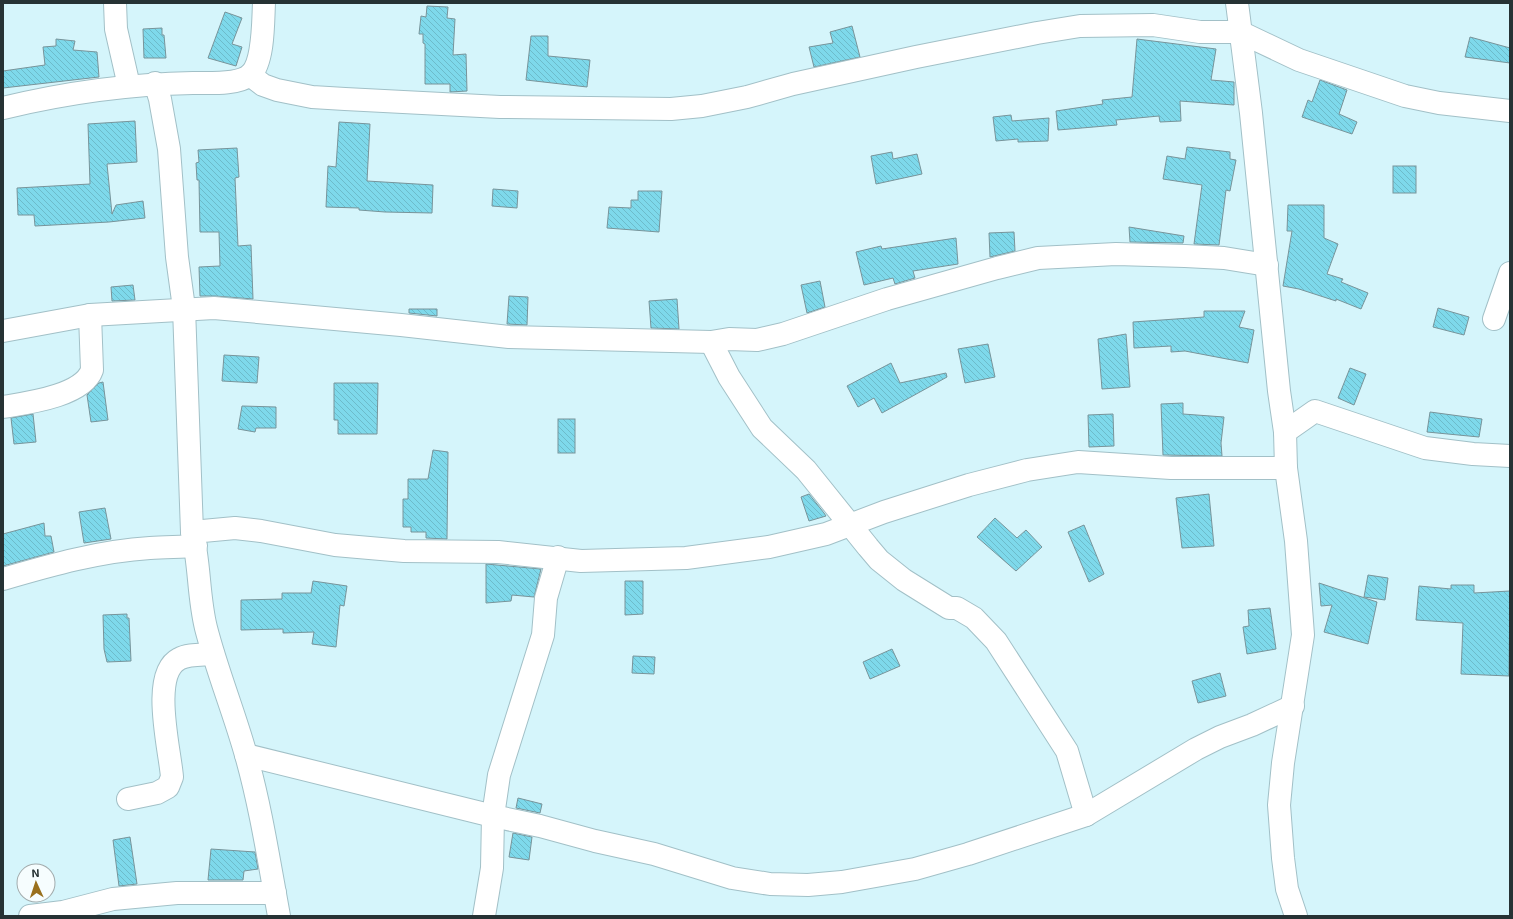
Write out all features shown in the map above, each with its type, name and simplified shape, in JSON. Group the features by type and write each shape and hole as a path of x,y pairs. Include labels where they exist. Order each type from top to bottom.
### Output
{"street":[{"path":"116,3 116,29 129,86"},
{"path":"3,108 44,99 129,86 155,83 216,83 244,79 255,70 261,45 264,3"},
{"path":"1237,3 1251,112 1279,391 1285,432 1286,468 1296,541 1303,635 1283,763 1279,805 1287,889 1296,916"},
{"path":"250,75 263,85 277,90 338,99 500,107 671,109 702,106 747,97 793,84 916,57 1080,26 1153,25 1200,32 1240,32 1299,60 1405,96 1439,103 1510,111"},
{"path":"155,83 160,99 169,149 177,257 184,308 194,539 203,608 213,654 246,755 260,810 279,916"},
{"path":"3,331 90,315 184,308 236,308 509,337 712,342 729,339 757,340 777,335 887,298 1038,258 1116,254 1185,256 1224,258 1267,265"},
{"path":"1494,319 1510,273"},
{"path":"3,407 51,398 81,384 90,377 92,370 90,315"},
{"path":"712,342 729,377 762,428 806,470 879,560 904,580 949,608 957,608 965,612 996,641 1067,750 1086,815"},
{"path":"1279,391 1315,411 1425,448 1473,454 1510,456"},
{"path":"1285,432 1315,411"},
{"path":"3,579 49,566 194,539 235,528 261,531 335,545 404,551 479,551 558,557 581,561 686,558 769,548 826,534 969,485 1027,470 1078,462 1171,468 1286,468"},
{"path":"484,916 492,868 494,816 499,775 543,635 546,598 558,557"},
{"path":"128,799 157,793 168,787 172,778 163,688 169,669 178,659 213,654"},
{"path":"246,755 654,854 732,878 770,884 808,885 842,882 915,869 968,854 1086,815 1196,749 1220,737 1252,725 1293,706"},
{"path":"30,916 63,912 113,899 177,893 275,893"}],"building":[{"path":"427,6 448,7 447,18 455,19 453,55 466,54 467,91 450,92 450,84 425,84 425,44 423,43 423,34 419,34 421,16 426,17"},
{"path":"225,12 242,18 232,44 242,47 236,66 208,58"},
{"path":"852,26 860,57 814,67 809,47 833,43 830,32"},
{"path":"162,28 166,58 144,58 143,29"},
{"path":"531,36 548,36 548,56 590,60 587,87 526,80"},
{"path":"1470,37 1510,48 1510,63 1465,57"},
{"path":"56,39 75,41 73,50 97,52 99,77 3,88 3,71 45,65 43,47 56,46"},
{"path":"1137,39 1216,49 1211,80 1234,82 1234,105 1180,101 1181,121 1160,122 1159,116 1116,120 1117,125 1058,130 1056,111 1103,104 1102,100 1132,97"},
{"path":"1320,80 1347,90 1339,114 1357,122 1352,134 1302,117 1308,100 1312,102"},
{"path":"1011,115 1012,121 1049,118 1048,141 1018,142 1018,139 996,141 993,117"},
{"path":"135,121 137,162 107,164 112,214 116,205 143,201 145,218 109,222 35,226 34,215 18,215 17,188 90,184 88,124"},
{"path":"339,122 370,124 367,181 433,185 432,213 385,212 359,210 359,208 326,207 328,166 336,167"},
{"path":"1187,147 1230,152 1230,159 1236,160 1230,191 1226,190 1219,245 1194,244 1202,185 1163,179 1167,156 1185,159"},
{"path":"237,148 239,177 235,178 238,246 251,245 253,299 200,296 199,267 220,266 219,232 200,232 199,180 197,180 196,163 199,162 198,150"},
{"path":"892,152 893,159 917,154 922,174 876,184 871,156"},
{"path":"1393,166 1416,166 1416,193 1393,193"},
{"path":"493,189 518,191 517,208 492,206"},
{"path":"638,191 662,191 659,232 607,228 609,207 631,208 631,200 638,200"},
{"path":"1288,205 1324,205 1324,238 1338,244 1327,274 1343,279 1341,282 1368,293 1361,309 1336,299 1336,301 1299,289 1283,286 1292,231 1287,231"},
{"path":"1129,227 1184,236 1183,243 1130,242"},
{"path":"1014,232 1015,251 990,257 989,233"},
{"path":"956,238 958,264 913,271 915,278 895,284 893,278 864,285 856,252 881,246 882,249"},
{"path":"820,281 825,307 807,313 801,285"},
{"path":"133,285 135,300 112,301 111,287"},
{"path":"509,296 528,297 527,325 507,324"},
{"path":"677,299 679,329 651,328 649,301"},
{"path":"1438,308 1469,317 1464,335 1433,327"},
{"path":"409,309 437,309 437,316 409,313"},
{"path":"1204,311 1245,311 1239,327 1254,330 1248,363 1185,351 1171,352 1171,346 1134,348 1133,322 1204,317"},
{"path":"1126,334 1130,387 1102,389 1098,339"},
{"path":"988,344 995,377 965,383 958,349"},
{"path":"224,355 259,357 257,383 222,381"},
{"path":"891,363 900,383 946,373 947,377 882,413 874,398 858,407 847,386"},
{"path":"1350,368 1366,374 1354,405 1338,398"},
{"path":"103,382 108,420 91,422 87,395 99,383"},
{"path":"334,383 378,383 377,434 338,434 338,420 334,420"},
{"path":"1183,403 1183,414 1224,417 1221,443 1222,456 1163,455 1161,404"},
{"path":"242,406 276,407 276,428 256,428 255,432 238,429"},
{"path":"1430,412 1482,419 1479,437 1427,432"},
{"path":"33,414 36,442 14,444 11,418"},
{"path":"1113,414 1114,446 1089,447 1088,415"},
{"path":"558,419 575,419 575,453 558,453"},
{"path":"433,450 448,452 447,539 426,538 426,532 411,532 411,527 403,527 403,499 408,499 408,479 428,479"},
{"path":"809,494 826,516 809,521 801,497"},
{"path":"1209,494 1214,546 1182,548 1176,498"},
{"path":"105,508 111,539 84,543 79,512"},
{"path":"995,518 1017,538 1026,530 1042,547 1016,571 977,537"},
{"path":"44,523 45,536 51,536 54,552 3,566 3,534"},
{"path":"1084,525 1104,574 1089,582 1068,532"},
{"path":"486,564 541,569 534,597 512,595 511,601 486,603"},
{"path":"1368,575 1388,578 1385,600 1364,597"},
{"path":"313,581 347,586 344,606 340,605 336,647 312,644 314,632 283,633 283,629 241,630 241,600 282,599 282,593 311,593"},
{"path":"625,581 643,581 643,614 625,615"},
{"path":"1319,583 1377,602 1368,644 1324,632 1332,605 1321,606"},
{"path":"1451,585 1474,585 1474,593 1510,591 1509,676 1461,674 1463,623 1416,620 1419,586 1451,589"},
{"path":"1270,608 1276,649 1247,654 1243,627 1249,626 1248,610"},
{"path":"127,614 127,618 129,618 131,661 107,662 104,649 103,615"},
{"path":"892,649 900,666 870,679 863,662"},
{"path":"633,656 655,657 654,674 632,673"},
{"path":"1220,673 1226,696 1198,703 1192,681"},
{"path":"518,798 542,804 540,813 516,808"},
{"path":"513,833 532,837 529,860 509,857"},
{"path":"130,837 137,884 119,886 113,840"},
{"path":"211,849 255,852 258,869 244,871 243,880 208,880"}]}
